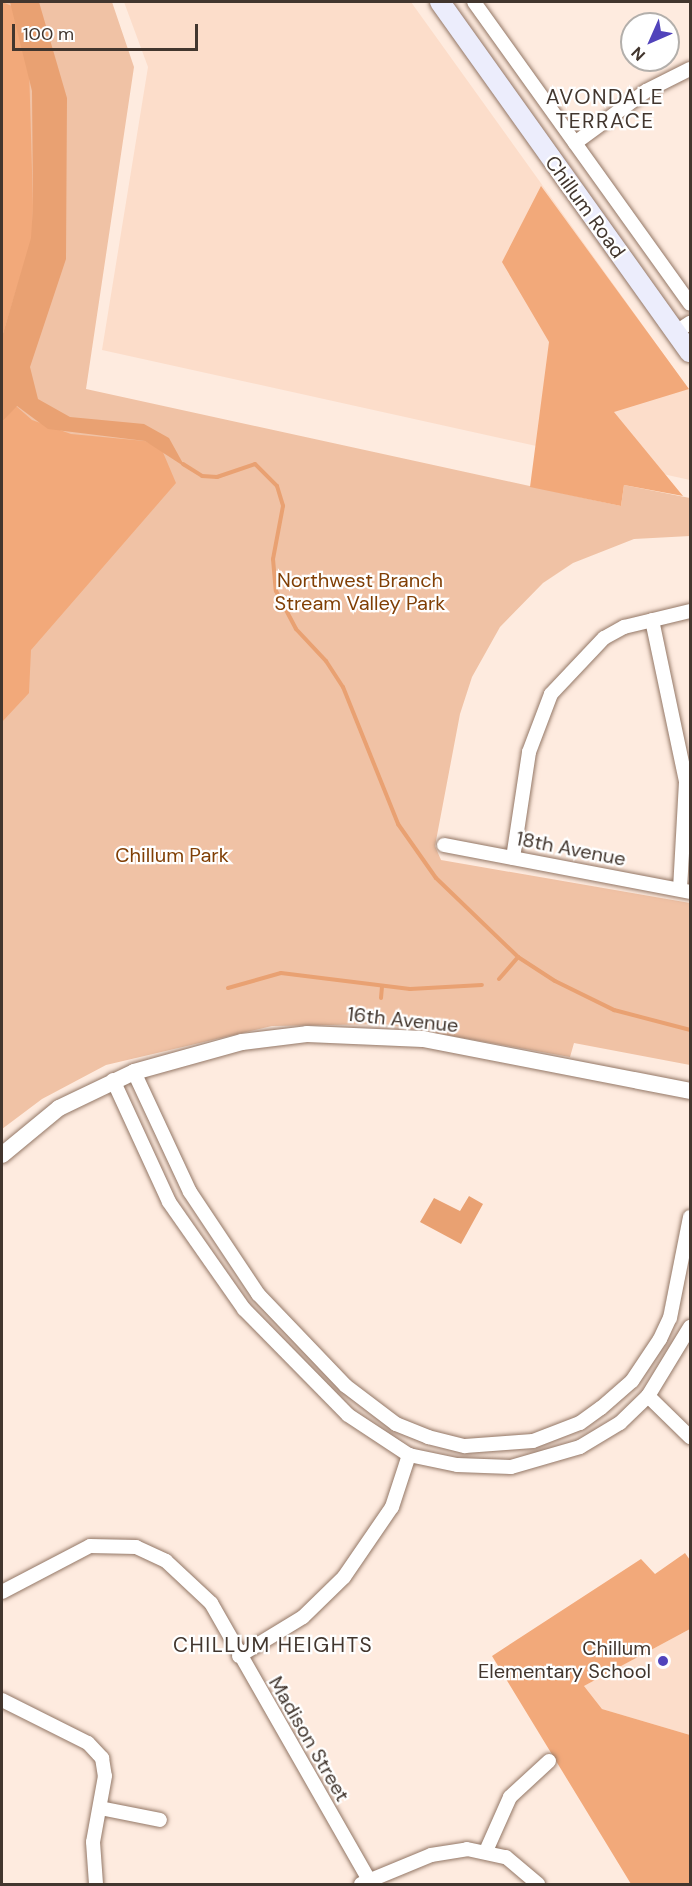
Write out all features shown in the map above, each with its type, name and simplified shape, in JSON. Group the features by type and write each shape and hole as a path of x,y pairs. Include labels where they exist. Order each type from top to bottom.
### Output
{"main road":[{"name":"Chillum Road","path":"440,2 683,328 690,352"}],"street":[{"name":"Chillum Road","path":"482,4 575,143 690,304"},
{"path":"575,143 646,91 690,69"},
{"path":"513,858 529,752 551,694 604,638 652,620 690,611"},
{"path":"652,620 686,782 685,890"},
{"name":"18th Avenue","path":"444,845 685,890"},
{"name":"16th Avenue","path":"2,1155 59,1108 114,1080 134,1072 261,1039 368,1035 423,1039 690,1091"},
{"path":"134,1072 189,1192 258,1294 346,1386 396,1424 428,1437 465,1446 533,1441 580,1423 608,1402 632,1381 660,1339 690,1217"},
{"path":"114,1080 170,1202 243,1309 348,1415 410,1455 486,1467 538,1462 600,1438 648,1396 690,1327"},
{"path":"648,1396 690,1437"},
{"path":"239,1656 303,1617 344,1577 392,1507 410,1455"},
{"name":"Madison Street","path":"2,1592 75,1550 104,1544 136,1547 191,1581 211,1603 367,1883"},
{"path":"2,1700 97,1750 105,1766 93,1842 96,1884"},
{"path":"486,1851 510,1797 549,1761"},
{"path":"100,1808 160,1820"},
{"path":"367,1883 431,1855 486,1851 518,1863 538,1884"}],"shaded area":[{"path":"2,2 12,6 29,66 33,206 32,238 2,337"},
{"path":"10,2 39,2 67,98 66,259 30,367 38,399 70,417 144,424 169,438 185,467 145,441 48,429 17,406 2,422 2,337 31,238 33,206 32,91"},
{"path":"124,2 411,2 690,391 690,480 102,350 148,67"},
{"path":"541,186 689,389 614,412 683,496 624,485 621,506 530,487 549,342 502,262"},
{"path":"16,406 32,420 71,434 145,441 162,450 176,483 31,650 29,693 2,722 2,422"},
{"path":"469,1196 483,1204 461,1244 420,1222 434,1198 460,1211"},
{"path":"685,1553 690,1560 690,1629 584,1686 602,1709 690,1735 690,1884 631,1884 492,1656 641,1559 655,1574"},
{"name":"Chillum Elementary School","path":"690,1629 690,1735 602,1709 584,1686"}],"green space":[{"path":"2,2 112,2 134,67 86,389 621,506 624,485 690,498 690,536 634,539 573,563 543,583 500,627 472,677 460,714 435,846 441,860 690,903 690,1065 574,1043 570,1057 384,1024 272,1026 106,1065 42,1099 2,1129"}],"waterway":[{"path":"183,464 202,476 217,477 255,464 277,486 283,506 273,559 276,591 296,629 326,661 343,687 398,824 436,878 518,957 555,981 614,1010 690,1030"},
{"path":"499,979 518,957"},
{"path":"228,988 281,973 410,989 482,985"},
{"path":"381,998 382,987"}],"place":[{"name":"Chillum Elementary School","path":"663,1661"}],"district":[{"name":"AVONDALE TERRACE","path":"605,109"},
{"name":"CHILLUM HEIGHTS","path":"273,1645"}],"park label":[{"name":"Northwest Branch Stream Valley Park","path":"360,592"},
{"name":"Chillum Park","path":"172,855"}]}
